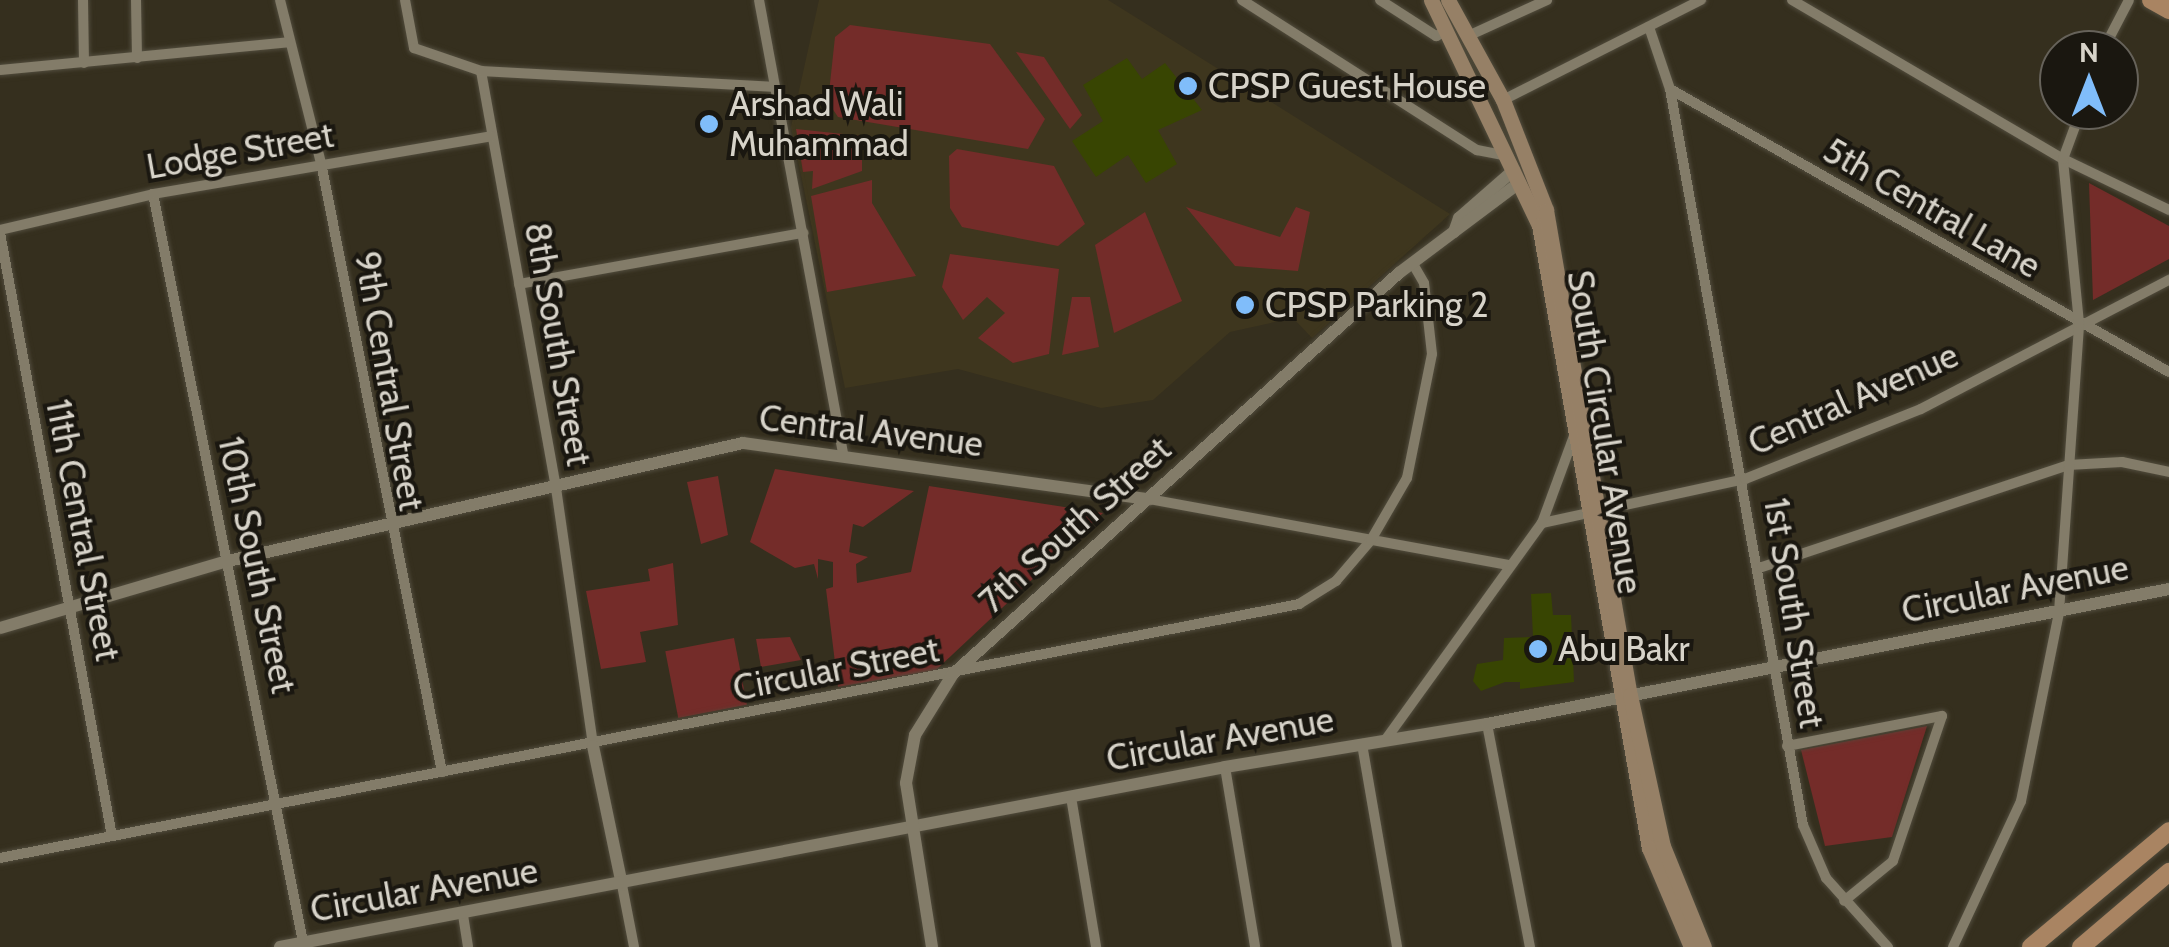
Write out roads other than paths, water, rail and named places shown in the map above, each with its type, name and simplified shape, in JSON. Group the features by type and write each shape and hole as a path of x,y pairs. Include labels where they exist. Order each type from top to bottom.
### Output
{"main road":[{"name":"South Circular Avenue","path":"1431,0 1539,224 1574,436 1592,512"},
{"name":"South Circular Avenue","path":"1448,0 1503,100 1550,227 1592,512 1650,848 1691,947"},
{"path":"2151,0 2169,10"},
{"name":"South Circular Avenue","path":"1625,697 1663,846 1704,947"},
{"path":"2031,947 2169,831"},
{"path":"2081,947 2169,872"}],"street":[{"path":"82,0 84,63"},
{"path":"136,0 137,58"},
{"name":"9th Central Street","path":"280,0 322,164 387,523 442,772"},
{"path":"405,0 414,48 480,70 772,87"},
{"path":"759,0 842,454"},
{"path":"1242,0 1477,150 1514,169"},
{"path":"1380,0 1436,36 1447,31"},
{"path":"1468,36 1547,0"},
{"path":"1503,100 1701,0"},
{"path":"1792,0 2063,159 2169,210"},
{"path":"2113,30 2129,0"},
{"name":"1st South Street","path":"1649,28 1670,89 1762,567 1787,746 1803,825 1844,901 1888,947"},
{"path":"0,70 289,42"},
{"name":"8th South Street","path":"480,70 556,488 593,746"},
{"name":"5th Central Lane","path":"1670,89 2169,372"},
{"path":"1953,947 2021,801 2059,612 2079,323 2063,159 2074,130"},
{"name":"Lodge Street","path":"0,232 153,194 492,136"},
{"name":"7th South Street","path":"932,947 906,783 915,735 954,674 1413,264 1454,232 1514,169"},
{"name":"10th South Street","path":"153,194 304,944"},
{"name":"11th Central Street","path":"0,232 112,836"},
{"path":"519,284 804,234"},
{"name":"Circular Street","path":"0,858 278,802 593,746 1298,604 1336,581 1372,540 1407,478 1425,416 1432,354 1424,283 1413,264"},
{"name":"Central Avenue","path":"1542,523 1744,479 1921,409 2079,323 2169,280"},
{"path":"1386,739 1542,523 1574,436"},
{"name":"Central Avenue","path":"0,628 228,561 744,443 1148,499 1509,565"},
{"path":"1762,567 2068,465 2122,462 2169,472"},
{"name":"Circular Avenue","path":"280,947 622,885 1225,766 1487,724 2169,588"},
{"path":"1787,746 1942,716 1893,861 1844,901"},
{"path":"1487,724 1530,947"},
{"path":"1362,744 1396,947"},
{"path":"593,746 634,947"},
{"path":"1225,766 1255,947"},
{"path":"1071,797 1096,947"},
{"path":"463,915 468,947"}],"place":[{"name":"CPSP Guest House","path":"1188,86"},
{"name":"Arshad Wali Muhammad","path":"709,124"},
{"name":"CPSP Parking 2","path":"1245,305"},
{"name":"Abu Bakr","path":"1538,649"}]}
